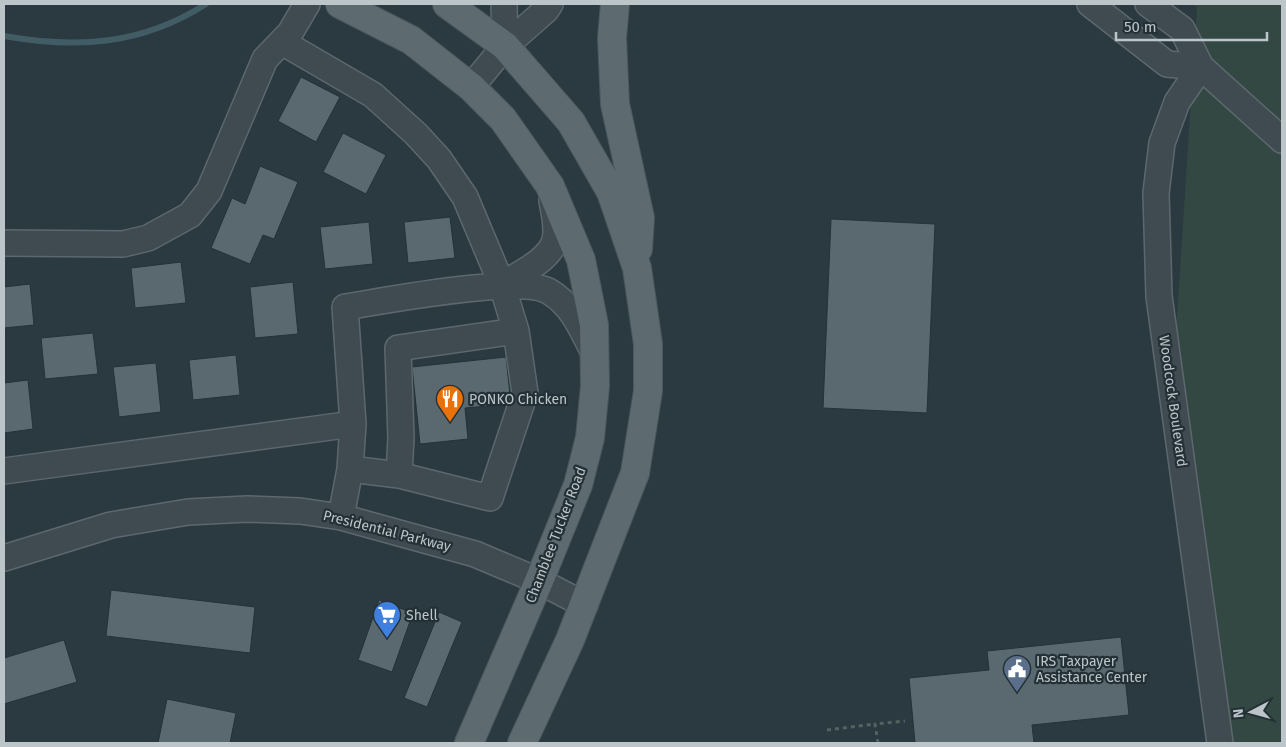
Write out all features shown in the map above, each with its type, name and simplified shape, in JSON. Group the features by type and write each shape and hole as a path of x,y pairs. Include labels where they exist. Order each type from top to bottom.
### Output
{"main road":[{"name":"Chamblee Tucker Road","path":"340,4 411,40 471,87 503,119 550,186 581,260 594,325 595,386 590,438 578,486 469,743"},
{"path":"447,4 505,46 571,122 611,192 637,268 648,344 647,396 635,473 585,605 522,743"},
{"path":"615,4 612,38 615,104 640,218 637,268"}],"street":[{"path":"4,243 123,244 148,238 190,215 208,191 266,60 290,34 307,4"},
{"path":"504,4 505,46"},
{"path":"471,87 505,46 546,10 550,4"},
{"path":"1090,4 1167,64 1200,67"},
{"path":"1148,4 1182,29 1200,67 1282,140"},
{"path":"282,42 373,95 433,152 466,197 502,285 516,331 524,392 490,498 399,475 350,468"},
{"name":"Woodcock Boulevard","path":"1200,67 1178,102 1162,143 1156,193 1156,212 1159,296 1220,743"},
{"path":"502,285 544,257 555,241 556,220 550,186"},
{"path":"341,517 350,468 353,424 345,307 502,285 548,290 572,311 594,353"},
{"path":"399,475 401,438 398,348 516,331"},
{"path":"4,471 353,424"},
{"name":"Presidential Parkway","path":"4,558 111,525 188,512 247,509 300,511 341,517 483,557 539,581 585,605"}],"path":[{"path":"828,730 905,721"},
{"path":"874,724 878,743"}],"green space":[{"path":"1193,4 1282,4 1282,743 1221,743 1171,410 1197,7"}],"building":[{"path":"301,77 340,97 316,142 278,121"},
{"path":"343,133 386,155 366,194 323,172"},
{"path":"260,166 298,182 274,239 263,235 250,264 211,248 232,198 245,204"},
{"path":"450,217 455,258 408,263 404,222"},
{"path":"831,219 935,224 927,413 823,408"},
{"path":"369,222 373,264 325,269 320,227"},
{"path":"181,262 186,303 135,308 131,268"},
{"path":"293,282 298,334 255,338 250,287"},
{"path":"30,284 34,325 4,328 4,287"},
{"path":"93,333 98,374 45,379 41,338"},
{"path":"236,355 240,395 193,400 189,360"},
{"path":"506,357 511,404 465,408 468,439 420,444 412,367"},
{"path":"156,363 161,412 119,417 113,367"},
{"path":"28,380 33,429 4,433 4,383"},
{"path":"111,590 255,607 250,653 106,636"},
{"path":"379,600 413,613 392,672 358,660"},
{"path":"439,612 462,622 427,707 404,698"},
{"path":"1121,637 1129,715 1032,725 1034,743 915,743 909,678 989,670 987,651"},
{"path":"64,640 77,682 4,704 4,658"},
{"path":"167,699 236,713 230,743 158,743"}],"waterway":[{"path":"4,36 57,42 108,40 133,36 158,28 182,18 206,4"}],"place":[{"name":"PONKO Chicken","path":"450,423"},
{"name":"Shell","path":"387,639"},
{"name":"IRS Taxpayer Assistance Center","path":"1017,693"}]}
